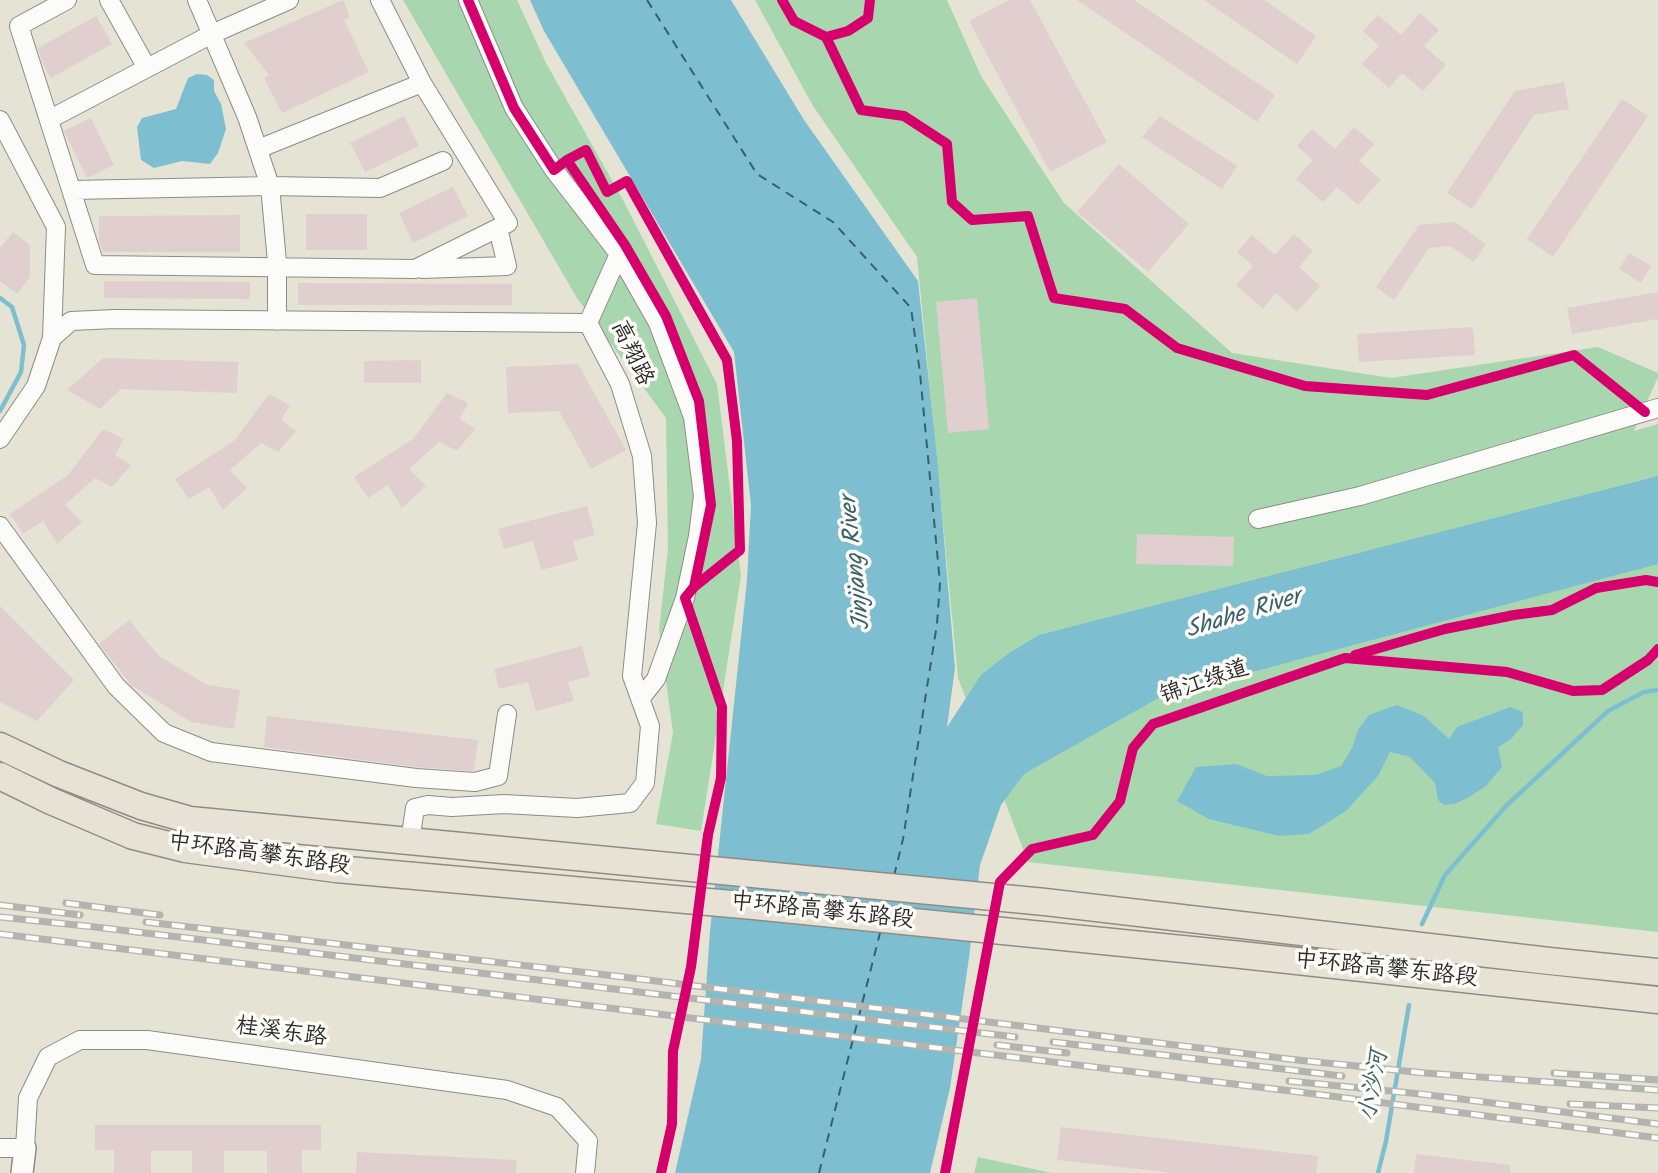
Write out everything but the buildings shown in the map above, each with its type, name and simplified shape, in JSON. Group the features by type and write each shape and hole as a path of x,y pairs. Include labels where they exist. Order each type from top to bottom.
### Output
{"main road":[{"name":"中环路高攀东路段","path":"0,747 58,774 141,806 190,820 1045,902 1658,972"},
{"name":"中环路高攀东路段","path":"0,776 133,836 185,849 336,869 1042,935 1658,1000"}],"street":[{"path":"67,0 19,26 95,265 415,269 507,265 498,228"},
{"path":"108,0 147,68"},
{"path":"198,0 247,117 270,186 277,266 277,321"},
{"path":"50,119 212,34 289,0"},
{"path":"380,0 422,83 508,223 415,269"},
{"path":"468,0 514,108 554,170 619,254 658,323 693,417 703,496 698,536 685,598 656,679 640,699"},
{"path":"258,149 422,83"},
{"path":"0,120 55,227 52,338 36,386 0,439"},
{"path":"72,190 270,186 380,188 443,161"},
{"path":"588,323 619,254"},
{"name":"高翔路","path":"52,338 71,321 115,319 588,323 620,384 642,456 647,523 632,676 650,726 645,783 630,803 577,808 503,804 428,805 415,808 410,841"},
{"path":"1258,519 1360,496 1658,408"},
{"path":"0,526 116,685 164,733 211,752 416,778 475,782 498,776 507,713"},
{"name":"桂溪东路","path":"25,1148 28,1098 48,1057 80,1040 147,1040 507,1090 557,1107 588,1141 585,1173"},
{"path":"0,1148 25,1148 22,1173"}],"green space":[{"path":"403,0 517,0 546,63 622,198 717,384 741,576 701,831 656,824 673,733 659,630 668,549 666,418 577,298"},
{"path":"755,0 947,0 981,76 1064,203 1232,353 1391,378 1598,347 1658,373 1634,431 1658,424 1658,932 1028,862 958,678 917,257 813,106"},
{"path":"978,1157 1052,1173 974,1173"}],"water":[{"path":"530,0 731,0 804,120 918,281 937,457 955,668 947,727 981,675 1009,653 1039,635 1658,476 1658,564 1162,696 1024,774 1001,805 980,865 950,1088 930,1173 675,1173 701,1059 710,931 747,580 751,505 734,352 544,31"},
{"path":"197,74 207,75 214,80 214,91 221,104 226,129 218,153 210,164 182,161 154,168 141,160 137,127 142,118 176,109 188,78"},
{"path":"1397,705 1424,716 1449,739 1457,727 1510,707 1523,712 1523,725 1510,740 1498,747 1502,767 1486,786 1455,804 1444,805 1438,800 1435,783 1410,757 1390,752 1378,776 1346,811 1309,834 1279,836 1209,819 1177,801 1196,767 1236,764 1267,776 1316,775 1341,766 1352,748 1358,730 1369,715"}],"waterway":[{"path":"0,298 12,307 24,345 21,372 0,411"},
{"path":"1422,924 1445,875 1506,806 1608,711 1644,692 1658,690"},
{"name":"小沙河","path":"1378,1173 1409,1005"}],"ferry route":[{"path":"647,0 757,174 833,222 911,308 920,373 940,583 937,624 903,839 894,876"},
{"path":"819,1173 880,933"}],"railway":[{"path":"66,903 160,915"},
{"path":"0,905 80,915"},
{"path":"0,917 1015,1037"},
{"path":"146,922 607,975 1297,1060 1425,1073 1658,1090"},
{"path":"0,934 1658,1138"},
{"path":"1053,1042 1342,1076"},
{"path":"997,1045 1067,1053"},
{"path":"1554,1073 1658,1080"},
{"path":"1289,1081 1421,1094 1658,1124"},
{"path":"1570,1104 1658,1108"}],"cycle path":[{"path":"468,0 514,108 554,170 567,160 625,245 666,316 699,401 711,505 694,587 685,598 722,707 721,778 708,835 691,967 673,1051 672,1124 661,1173"},
{"path":"782,0 794,21 826,37 848,31 868,18 870,0"},
{"path":"826,37 861,110 904,116 947,144 952,202 972,220 1028,216 1054,298 1125,309 1177,348 1305,386 1427,395 1574,355 1645,412"},
{"path":"567,160 586,150 607,192 627,181 727,360 737,441 740,550 694,587"},
{"path":"1355,655 1445,629 1552,610 1596,588 1646,580 1658,582"},
{"name":"锦江绿道","path":"945,1173 1000,882 1032,849 1093,835 1120,801 1133,748 1153,724 1345,658 1507,672 1573,691 1602,690 1648,660 1658,649"}],"water label":[{"name":"Jinjiang River","path":"858,563"},
{"name":"Shahe River","path":"1244,616"}]}
